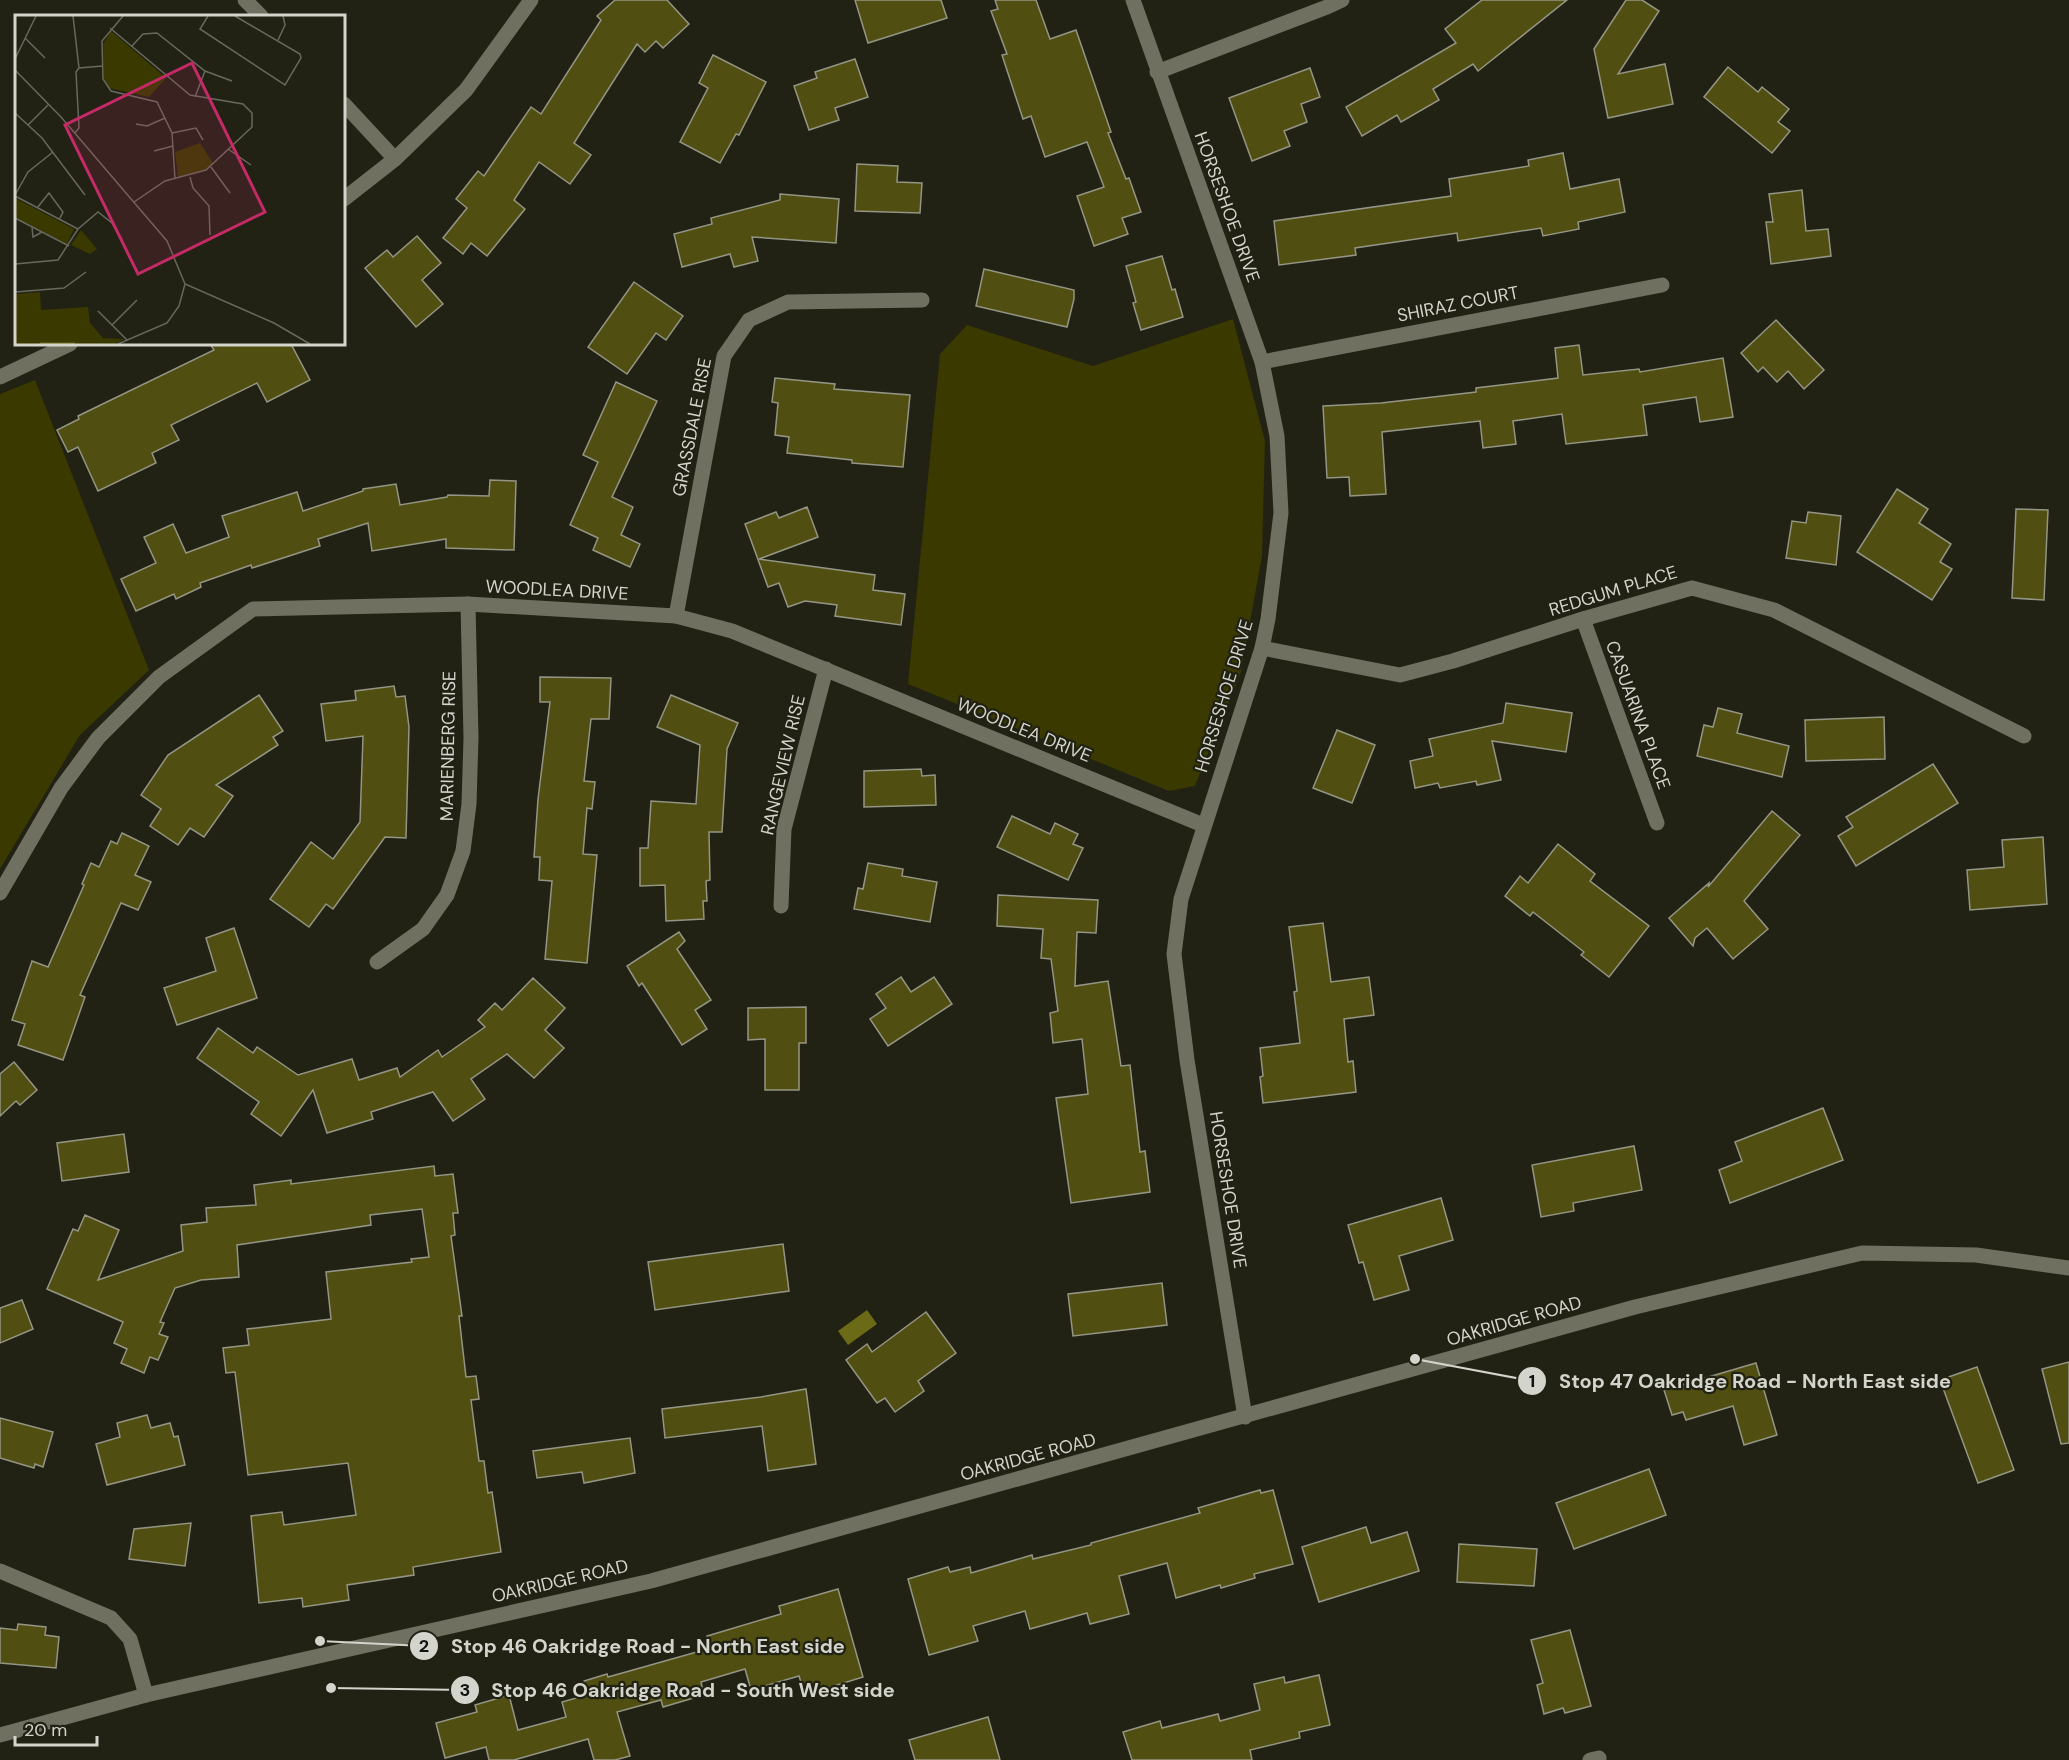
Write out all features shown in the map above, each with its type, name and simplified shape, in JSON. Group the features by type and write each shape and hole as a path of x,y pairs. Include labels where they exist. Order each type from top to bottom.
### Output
{"street":[{"path":"245,0 260,15"},
{"path":"345,198 395,159 466,90 531,0"},
{"name":"HORSESHOE DRIVE","path":"1133,0 1262,362 1277,436 1281,513 1268,619 1262,648 1180,899 1174,954 1187,1060 1245,1417"},
{"path":"1157,72 1342,0"},
{"path":"345,105 395,159"},
{"name":"SHIRAZ COURT","path":"1262,362 1662,285"},
{"name":"GRASSDALE RISE","path":"676,616 724,356 749,320 788,302 922,300"},
{"path":"0,377 68,345"},
{"name":"REDGUM PLACE","path":"1262,648 1400,675 1692,588 1774,610 2024,736"},
{"name":"WOODLEA DRIVE","path":"0,893 61,788 98,738 159,677 253,609 468,604 676,616 732,631 1203,825"},
{"name":"MARIENBERG RISE","path":"377,962 423,929 447,895 463,851 470,804 468,604"},
{"name":"CASUARINA PLACE","path":"1583,620 1657,823"},
{"name":"RANGEVIEW RISE","path":"781,906 784,830 826,669"},
{"name":"OAKRIDGE ROAD","path":"0,1735 146,1695 651,1581 1635,1307 1862,1252 1976,1256 2069,1268"},
{"path":"0,1571 111,1618 130,1639 146,1695"}],"shaded area":[{"path":"1233,319 1265,441 1262,556 1241,672 1195,786 1169,791 908,684 940,354 967,325 1093,366"},
{"path":"35,380 149,670 80,735 0,869 0,394"},
{"path":"867,1310 877,1324 848,1345 838,1331"}],"building":[{"path":"615,0 667,0 689,24 663,48 656,41 645,52 637,44 574,143 591,155 570,184 539,162 514,200 525,209 487,256 471,243 463,254 443,238 467,208 456,199 478,171 484,176 531,107 541,114 601,20 597,16"},
{"path":"855,0 941,0 947,18 868,43"},
{"path":"995,0 1036,0 1050,39 1076,30 1111,132 1108,133 1126,179 1129,178 1141,212 1122,218 1128,234 1094,246 1077,196 1104,187 1087,142 1045,157 1031,116 1023,119 1002,55 1007,54 991,11 998,9"},
{"path":"1482,0 1567,0 1478,71 1473,64 1433,89 1439,100 1401,122 1397,115 1362,136 1346,107 1456,43 1445,29"},
{"path":"1626,0 1642,0 1659,11 1618,74 1665,64 1673,104 1608,118 1594,49"},
{"path":"713,55 766,82 739,135 736,134 720,163 680,142 708,88 699,83"},
{"path":"855,59 868,97 835,108 839,120 809,130 794,86 817,78 815,72"},
{"path":"1728,67 1758,92 1762,87 1789,109 1778,122 1790,131 1772,153 1704,97"},
{"path":"1310,68 1320,97 1301,104 1307,122 1284,131 1290,146 1252,161 1229,98"},
{"path":"1563,153 1570,189 1619,179 1625,212 1578,222 1579,229 1543,236 1541,228 1458,241 1457,233 1355,248 1356,255 1279,265 1274,221 1451,196 1449,179 1529,166 1528,160"},
{"path":"857,164 898,166 897,182 922,183 920,213 855,211"},
{"path":"1802,190 1806,231 1828,229 1831,256 1771,264 1766,222 1773,222 1769,194"},
{"path":"780,194 839,199 836,243 752,237 758,261 734,267 730,254 682,267 674,234 712,224 711,218 780,200"},
{"path":"417,236 441,263 422,280 443,304 416,327 365,268 387,250 393,257"},
{"path":"1162,256 1183,317 1141,330 1126,266"},
{"path":"984,269 1074,290 1067,327 976,306"},
{"path":"634,282 683,316 666,340 656,333 627,374 588,347"},
{"path":"1776,320 1824,370 1804,389 1788,371 1777,382 1763,367 1758,372 1741,353"},
{"path":"211,345 292,345 310,380 267,402 257,383 171,425 179,440 152,453 156,463 98,491 78,447 68,452 57,430 79,419 78,416 214,350"},
{"path":"1579,345 1583,375 1639,369 1640,372 1723,358 1733,417 1700,422 1696,397 1643,405 1647,435 1566,444 1562,414 1513,421 1516,444 1483,448 1480,421 1382,432 1386,494 1350,496 1349,477 1327,478 1323,406 1381,403 1476,392 1476,388 1558,378 1555,348"},
{"path":"775,378 835,384 834,389 910,395 903,467 852,463 852,460 787,453 789,437 775,435 778,403 772,402"},
{"path":"616,382 657,401 612,497 633,507 621,535 640,544 630,567 593,550 598,538 570,525 598,462 583,455"},
{"path":"490,480 516,481 514,550 446,548 446,539 372,551 368,523 318,539 320,546 252,568 251,565 200,583 201,587 176,599 174,594 136,611 121,579 156,563 144,537 173,524 186,553 229,537 222,516 297,492 303,511 363,491 363,489 396,484 400,505 448,495 489,496"},
{"path":"1897,489 1928,509 1919,523 1951,544 1940,562 1952,569 1932,600 1857,552"},
{"path":"807,507 818,537 759,559 875,575 873,590 905,594 901,625 835,616 837,605 805,601 788,607 779,583 768,587 745,524 776,512 779,518"},
{"path":"2016,509 2048,510 2044,600 2012,598"},
{"path":"1808,512 1841,516 1836,565 1786,558 1792,521 1806,523"},
{"path":"540,677 611,678 609,719 591,719 584,781 595,782 592,809 587,808 583,854 597,855 587,963 545,959 552,881 539,880 540,857 534,857 538,799 550,702 540,702"},
{"path":"394,686 396,697 405,696 409,727 406,838 385,837 333,909 326,904 309,927 270,899 311,842 333,859 360,822 363,736 326,741 321,704 356,700 355,691"},
{"path":"259,695 283,731 273,737 278,745 216,785 233,796 204,837 190,828 178,845 150,826 161,809 141,795 168,755"},
{"path":"671,695 738,723 727,749 722,832 709,832 710,880 706,881 707,901 703,901 704,919 666,921 665,885 640,886 640,848 648,848 651,801 696,804 700,745 657,727"},
{"path":"1506,703 1572,713 1566,752 1492,741 1501,780 1477,785 1476,781 1440,788 1438,783 1415,788 1410,761 1433,756 1429,739 1503,723"},
{"path":"1718,708 1742,714 1737,733 1789,746 1782,777 1697,756 1704,725 1713,727"},
{"path":"1884,717 1885,759 1806,761 1805,720"},
{"path":"1337,730 1375,745 1352,803 1313,788"},
{"path":"1933,764 1958,803 1856,866 1838,836 1853,827 1846,817"},
{"path":"921,769 922,776 935,775 936,805 864,807 864,771"},
{"path":"1772,811 1800,835 1744,901 1768,929 1733,959 1707,928 1695,938 1693,946 1669,918 1709,883 1708,887"},
{"path":"1012,816 1050,834 1055,823 1078,834 1073,844 1083,848 1068,880 997,847"},
{"path":"122,833 149,846 135,875 151,882 138,910 121,903 80,995 85,997 63,1060 18,1045 25,1024 12,1020 32,961 48,967 84,885 82,884 91,863 99,867 111,841 117,844"},
{"path":"2043,837 2047,904 1970,910 1967,870 2004,867 2002,840"},
{"path":"1558,844 1595,874 1590,881 1649,926 1609,977 1581,955 1584,952 1533,912 1530,916 1505,896 1520,876 1528,883"},
{"path":"868,863 903,869 902,876 937,882 930,922 854,909 858,888 863,889"},
{"path":"998,895 1098,900 1096,933 1077,932 1075,986 1108,981 1121,1066 1130,1065 1140,1152 1145,1151 1150,1192 1071,1203 1056,1098 1088,1094 1082,1039 1053,1043 1050,1013 1058,1011 1051,959 1041,958 1043,929 997,926"},
{"path":"1323,923 1331,982 1369,977 1374,1015 1344,1019 1348,1062 1353,1061 1356,1092 1263,1103 1260,1048 1300,1043 1294,992 1297,991 1289,927"},
{"path":"234,928 257,998 177,1025 164,988 216,971 206,938"},
{"path":"679,932 685,941 677,949 711,1000 695,1010 707,1029 682,1045 642,983 639,986 627,966"},
{"path":"901,977 911,992 934,977 952,1004 888,1046 870,1019 886,1008 876,994"},
{"path":"533,978 565,1008 545,1030 564,1048 534,1078 507,1054 471,1079 485,1099 453,1121 433,1092 371,1112 373,1119 327,1133 313,1090 281,1136 251,1114 259,1102 197,1058 218,1028 253,1053 257,1047 298,1075 352,1059 359,1080 397,1068 400,1077 438,1050 442,1057 485,1027 478,1020 495,1003 502,1010"},
{"path":"806,1007 806,1043 799,1043 799,1090 765,1090 765,1039 748,1040 748,1008"},
{"path":"14,1062 37,1090 20,1105 16,1101 0,1116 0,1074"},
{"path":"1823,1108 1843,1160 1730,1203 1719,1170 1742,1161 1735,1142"},
{"path":"124,1134 129,1172 62,1181 57,1143"},
{"path":"1634,1146 1642,1190 1573,1203 1574,1211 1541,1217 1532,1165"},
{"path":"434,1166 435,1176 453,1174 458,1213 453,1213 455,1235 451,1236 462,1316 459,1316 466,1377 476,1376 479,1399 471,1400 479,1461 484,1461 488,1493 492,1492 501,1552 413,1567 414,1575 347,1585 349,1600 303,1607 302,1598 259,1603 251,1516 282,1512 284,1525 356,1515 348,1463 248,1475 235,1372 226,1373 223,1348 249,1345 247,1329 331,1319 326,1272 412,1262 411,1259 429,1257 422,1209 370,1215 371,1225 237,1245 239,1277 201,1280 175,1288 160,1322 164,1323 159,1334 168,1337 158,1360 150,1357 144,1373 121,1363 127,1349 114,1343 123,1322 47,1289 73,1229 78,1231 85,1215 119,1230 98,1280 183,1251 181,1225 207,1222 206,1208 256,1205 254,1185 291,1180 291,1184"},
{"path":"1441,1198 1453,1240 1399,1256 1409,1290 1374,1300 1363,1262 1359,1263 1348,1225"},
{"path":"783,1244 789,1291 655,1310 648,1262"},
{"path":"1162,1283 1167,1325 1073,1336 1068,1294"},
{"path":"22,1300 33,1329 0,1343 0,1308"},
{"path":"926,1312 956,1353 918,1381 924,1391 895,1412 885,1398 877,1403 846,1360 867,1344 872,1352"},
{"path":"2069,1362 2069,1443 2061,1444 2042,1369"},
{"path":"1756,1363 1777,1435 1744,1445 1733,1406 1686,1420 1683,1412 1672,1415 1664,1390"},
{"path":"1977,1367 2014,1470 1978,1483 1940,1380"},
{"path":"806,1389 816,1464 768,1471 762,1426 665,1438 662,1409"},
{"path":"147,1415 151,1428 170,1423 174,1437 178,1436 185,1465 107,1485 96,1444 120,1437 117,1423"},
{"path":"0,1418 53,1432 43,1467 35,1464 34,1468 0,1458"},
{"path":"630,1438 635,1473 584,1483 582,1472 537,1478 533,1451"},
{"path":"1649,1469 1666,1515 1574,1549 1556,1503"},
{"path":"1260,1490 1261,1493 1273,1490 1293,1564 1254,1574 1255,1578 1221,1588 1220,1585 1176,1598 1167,1563 1119,1576 1129,1614 1090,1624 1087,1613 1030,1629 1025,1611 973,1626 978,1641 929,1655 908,1579 948,1567 950,1572 970,1567 971,1573 1032,1555 1033,1559 1091,1545 1091,1543 1200,1513 1198,1508"},
{"path":"191,1523 185,1566 129,1559 134,1529"},
{"path":"1366,1527 1371,1543 1407,1532 1419,1571 1319,1602 1302,1547"},
{"path":"1459,1544 1537,1549 1534,1586 1457,1582"},
{"path":"838,1589 863,1677 805,1695 799,1676 751,1690 745,1669 701,1682 704,1695 663,1707 661,1700 617,1712 630,1756 615,1760 594,1760 588,1739 514,1760 489,1760 486,1747 445,1758 436,1723 477,1712 475,1705 509,1695 518,1730 566,1717 562,1702 587,1695 584,1681 607,1674 608,1677 711,1648 707,1636 781,1614 779,1606"},
{"path":"18,1624 46,1627 45,1635 59,1637 56,1668 0,1663 0,1628 17,1630"},
{"path":"1570,1630 1591,1706 1565,1713 1563,1708 1544,1714 1537,1685 1543,1683 1531,1640"},
{"path":"1319,1675 1330,1725 1299,1732 1300,1738 1250,1750 1252,1760 1132,1760 1123,1732 1160,1721 1162,1728 1218,1714 1220,1721 1260,1710 1254,1684 1284,1677 1285,1683"},
{"path":"988,1717 1000,1760 915,1760 909,1740"}],"place":[{"name":"Stop 47 Oakridge Road - North East side","path":"1415,1359"},
{"name":"Stop 46 Oakridge Road - North East side","path":"320,1641"},
{"name":"Stop 46 Oakridge Road - South West side","path":"331,1688"}]}
